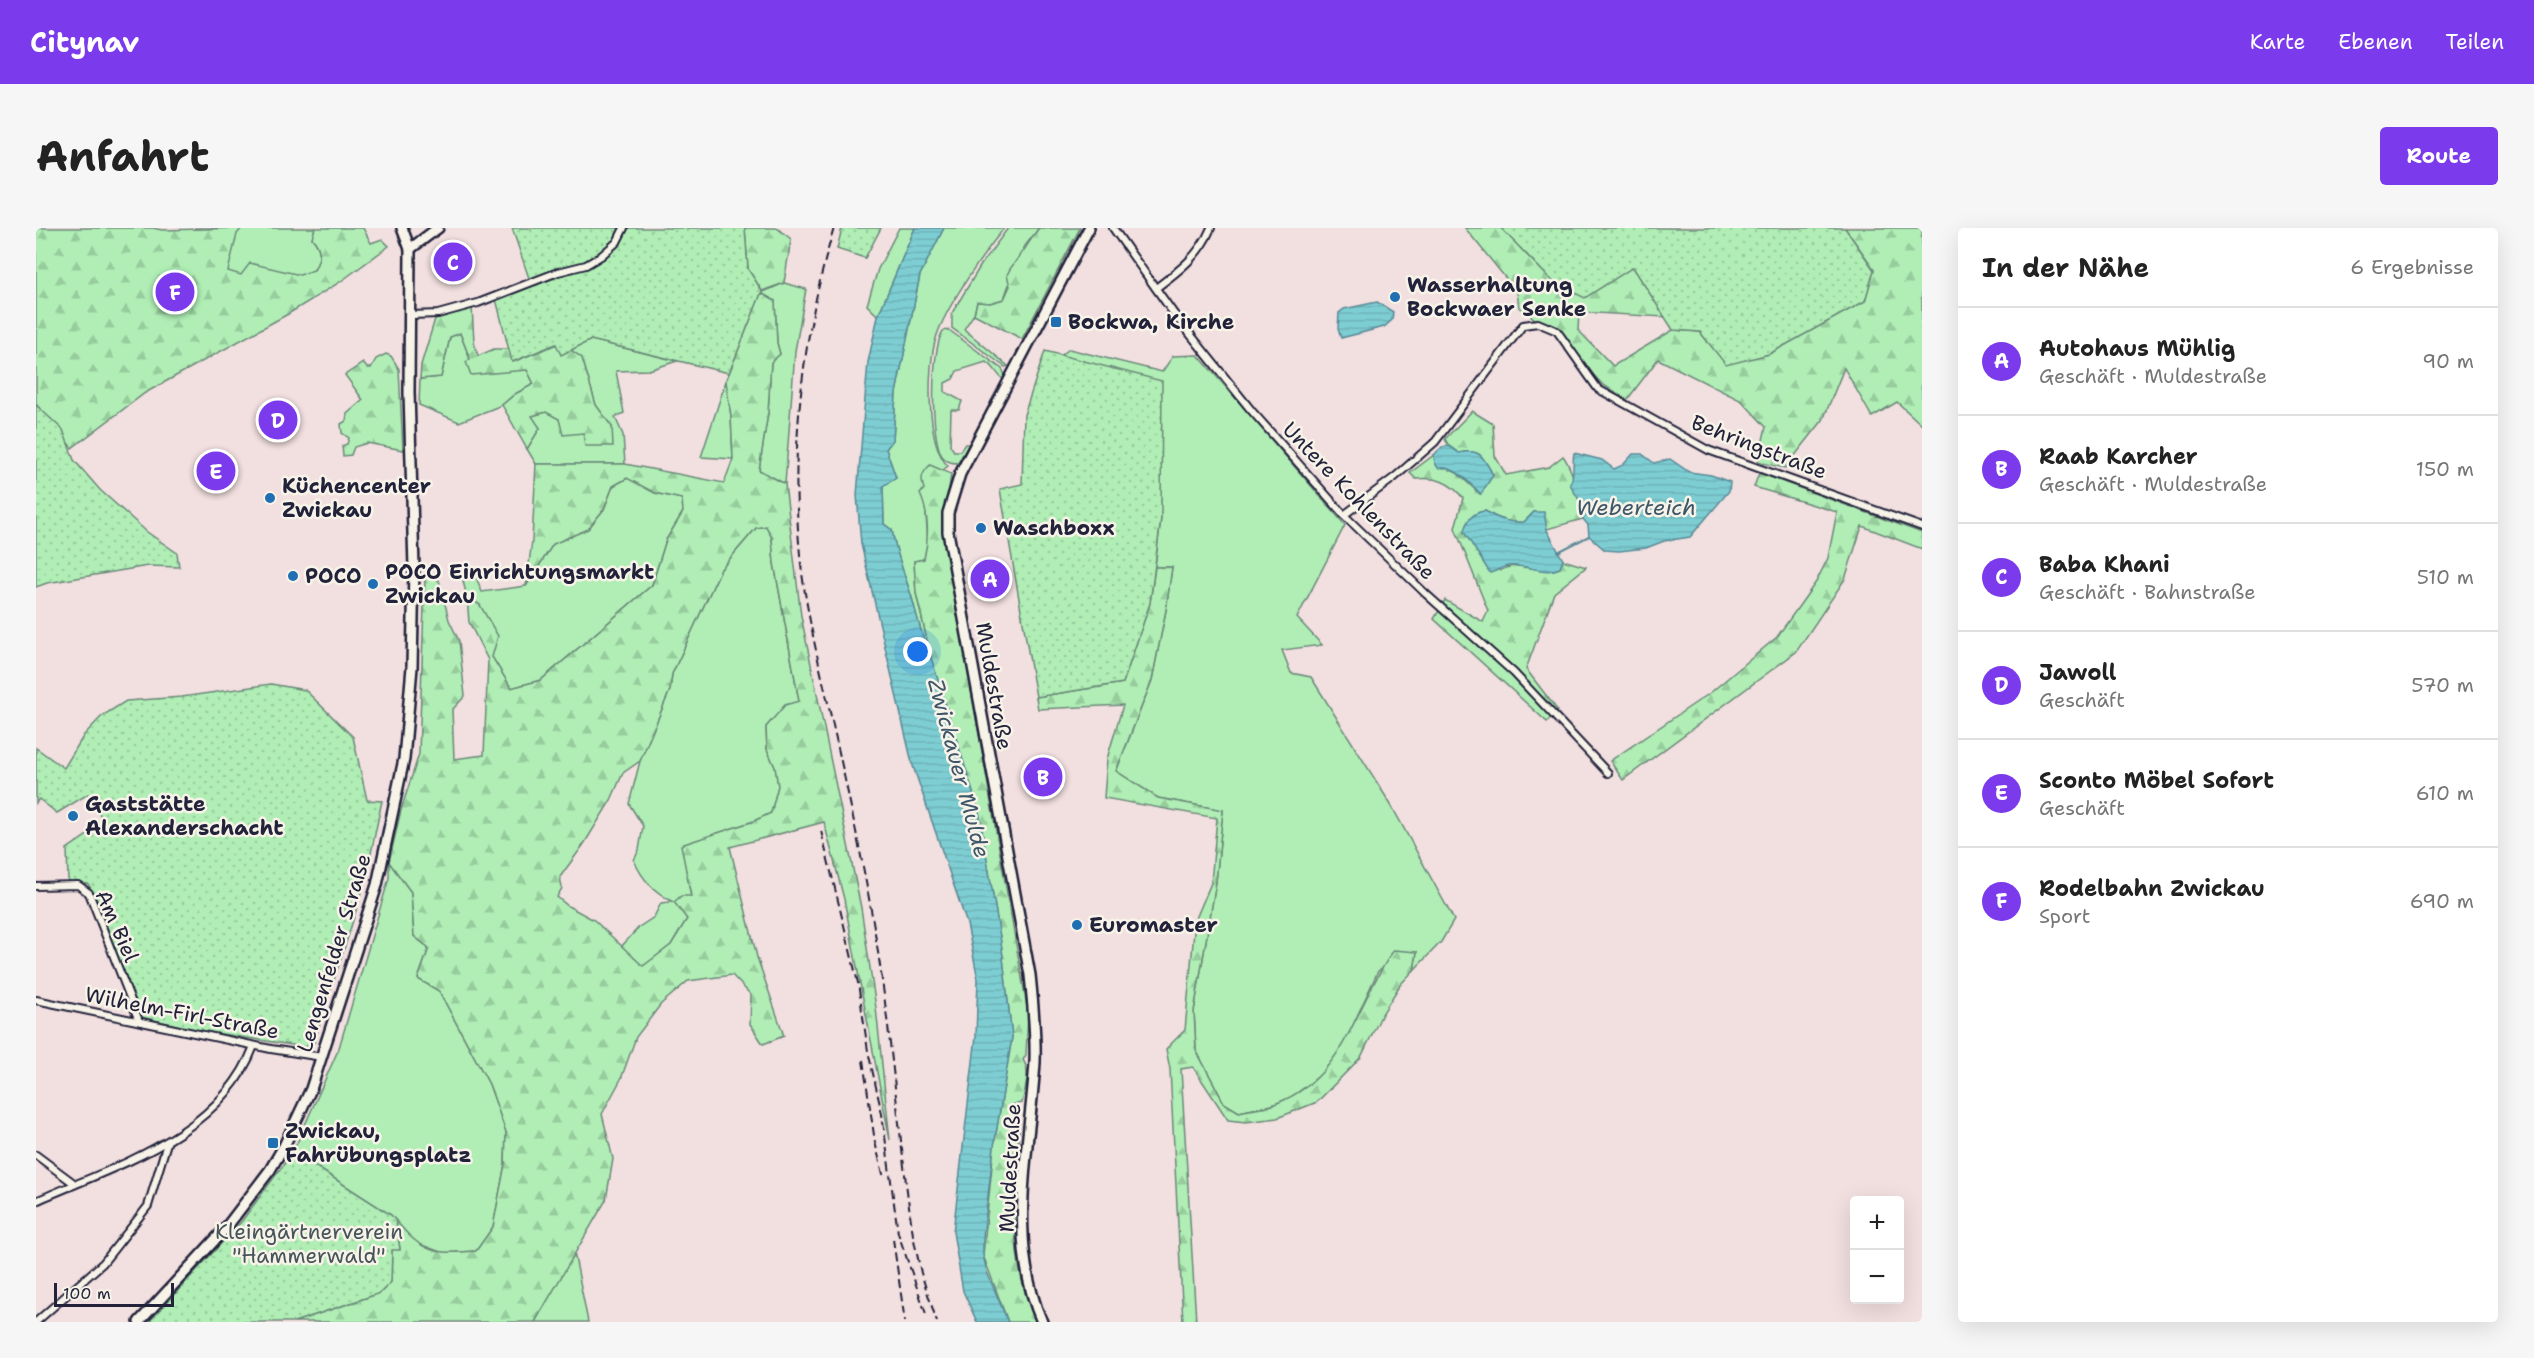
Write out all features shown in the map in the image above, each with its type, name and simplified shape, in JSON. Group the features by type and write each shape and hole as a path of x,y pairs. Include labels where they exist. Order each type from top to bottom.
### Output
{"main road":[{"name":"Lengenfelder Straße","path":"139,1322 225,1230 270,1170 306,1101 377,885 404,759 412,667 410,249 402,228"},
{"path":"410,249 438,228"},
{"name":"Muldestraße","path":"1042,1322 1032,1293 1024,1232 1024,1162 1035,1064 1033,1002 948,532 948,513 960,474 1089,228"}],"street":[{"path":"411,315 438,314 478,303 558,272 586,265 617,242 624,228"},
{"name":"Untere Kohlenstraße","path":"1113,228 1174,314 1251,410 1344,515 1426,594 1514,673 1608,773"},
{"path":"1156,288 1191,260 1201,249 1211,228"},
{"name":"Behringstraße","path":"1344,515 1395,477 1435,442 1523,325 1538,323 1557,331 1598,389 1708,450 1922,527"},
{"name":"Am Biel","path":"36,886 78,885 89,893 139,1021"},
{"name":"Wilhelm-Firl-Straße","path":"36,1000 254,1046 322,1057"},
{"path":"36,1201 167,1143 209,1111 231,1090 244,1070 254,1046"},
{"path":"36,1322 103,1263 148,1206 167,1143"},
{"path":"36,1155 75,1184"}],"green space":[{"path":"36,228 153,228 162,230 242,228 237,234 228,271 241,275 250,263 300,275 314,270 319,254 318,246 312,238 315,228 363,228 371,243 382,239 389,246 340,282 288,314 145,393 72,448 36,404"},
{"path":"195,228 315,228 312,238 318,246 319,258 314,270 210,321"},
{"path":"512,228 745,228 748,269 762,291 729,373 591,340 561,355 556,344 512,362 496,299 531,284"},
{"path":"745,228 777,228 791,239 784,283 762,291 748,269"},
{"path":"842,228 881,228 865,258 837,249"},
{"path":"899,228 915,228 878,316 867,305 878,269"},
{"path":"944,228 1004,228 956,297 941,326 933,351 930,385 932,423 941,455 948,466 943,470 938,470 924,490 928,542 924,559 914,561 916,593 932,661 898,556 892,530 884,524 883,486 896,478 886,449 893,440 896,393 920,275"},
{"path":"1008,228 1039,228 1017,260 1004,299 990,303 977,302 974,314 964,329 1008,366 1005,367 952,328 952,313 981,265"},
{"path":"1039,228 1080,228 1022,339 974,314 977,302 990,303 1004,299 1010,286 1008,272"},
{"path":"1465,228 1501,228 1554,283 1633,267 1665,317 1579,312 1578,330 1613,366 1673,330 1700,332 1726,364 1769,354 1865,301 1874,269 1845,228 1922,228 1922,425 1897,402 1872,417 1844,368 1823,420 1785,468 1758,462 1766,427 1742,401 1658,359 1627,400 1602,384 1555,334 1519,307 1517,292"},
{"path":"1501,228 1845,228 1874,270 1865,301 1769,354 1726,365 1700,332 1673,330 1633,267 1585,298 1554,283"},
{"path":"784,283 806,289 795,351 785,484 759,470 768,413 771,362 780,354 777,343 775,301 761,293"},
{"path":"761,293 775,301 777,343 780,354 771,362 768,413 759,470 785,484 801,616 861,908 876,1008 890,1140 844,899 824,822 730,847 757,957 784,1036 763,1044 750,1024 751,995 732,975 688,981 661,1004 636,1037 621,1079 602,1114 613,1159 606,1200 535,1322 294,1322 380,1293 391,1282 392,1249 400,1249 396,1221 414,1240 431,1250 476,1251 493,1227 505,1164 506,1132 489,1084 439,991 418,979 429,948 414,936 411,892 389,862 401,810 419,754 425,576 439,580 449,620 459,641 465,696 452,710 454,759 484,755 488,660 469,622 467,597 480,605 498,636 492,657 511,688 541,680 652,585 666,540 683,512 682,499 655,493 627,478 613,486 604,509 588,529 553,544 526,586 532,541 536,464 625,464 724,483 733,459 731,416 726,381","holes":["766,526 772,538 774,563 799,701 785,705 766,727 767,749 775,767 778,786 771,813 754,821 681,845 691,896 681,896 674,902 687,919 671,945 643,966 594,920 568,906 557,897 562,888 560,877 611,800 623,773 640,761 670,690 672,674 721,569 756,528"]},
{"path":"472,307 474,342 478,356 494,349 509,349 513,362 557,344 561,354 571,350 582,358 596,405 612,427 613,446 585,446 583,433 563,435 559,419 546,412 532,416 540,428 527,449 502,405 515,394 534,384 527,370 471,375 466,362 470,359 460,333 450,337 441,377 420,379 421,365 435,319"},
{"path":"949,330 1002,369 1005,375 1003,379 986,362 957,371 953,379 945,383 945,392 962,401 959,410 951,410 950,445 954,451 960,451 965,444 969,444 958,463 949,462 942,456 935,431 936,355 943,331"},
{"path":"460,333 470,359 527,370 534,384 515,394 502,405 459,422 419,405 420,379 441,377 450,337"},
{"path":"591,340 677,361 649,370 616,371 624,413 615,417 623,435 625,464 536,464 527,449 540,428 531,416 547,412 559,419 612,427 596,405 582,358 571,350"},
{"path":"1069,349 1162,372 1173,356 1198,355 1345,525 1297,618 1322,645 1282,650 1291,673 1311,677 1391,805 1454,920 1441,942 1414,970 1417,952 1378,971 1347,1038 1328,1069 1292,1097 1272,1105 1239,1112 1224,1103 1196,1050 1194,1011 1216,882 1223,810 1158,798 1116,772 1152,680 1172,567 1155,567 1161,518 1062,355"},
{"path":"1045,351 1162,381 1161,518 1150,603 1123,683 1036,697 1000,489 1022,484 1024,415"},
{"path":"386,354 391,356 399,369 403,450 367,443 354,447 351,455 343,456 342,446 347,444 349,438 342,433 341,424 346,421 347,414 363,400 345,375 363,363 367,368 371,368 376,359"},
{"path":"726,381 731,416 733,459 701,457"},
{"path":"36,405 63,430 74,460 100,490 147,532 177,553 179,567 148,566 47,583 36,587"},
{"path":"1472,411 1493,424 1495,456 1506,475 1549,467 1563,456 1579,496 1583,519 1547,529 1534,512 1524,522 1513,522 1485,511 1471,518 1464,532 1500,571 1514,566 1552,570 1560,568 1563,560 1586,567 1554,593 1526,669 1558,711 1547,722 1434,619 1445,600 1483,622 1488,611 1455,528 1463,498 1448,484 1430,479 1416,479 1410,473 1434,455 1435,463 1457,473 1480,494 1493,475 1487,463 1477,453 1459,453 1449,446 1445,439"},
{"path":"930,465 951,474 943,531 1028,1012 1026,1055 1023,1060 1027,1070 1026,1087 1022,1103 1012,1105 1011,1109 1020,1120 1015,1197 1017,1249 1020,1274 1036,1322 1008,1322 983,1255 994,1146 1012,1037 1002,949 979,812 932,661 916,593 914,561 924,559 927,543 927,518 920,494 924,489 922,476"},
{"path":"1759,473 1922,533 1922,549 1862,526 1845,579 1796,652 1623,780 1610,761 1710,693 1777,637 1816,582 1828,558 1837,512 1754,487"},
{"path":"628,478 655,493 682,499 683,512 666,540 652,585 541,680 511,688 492,657 480,605 467,597 463,581 476,577 482,592 526,586 553,544 588,529 604,509 613,486"},
{"path":"766,526 772,538 774,563 799,701 773,719 766,727 767,749 775,767 778,786 771,813 682,845 691,897 675,902 687,919 671,945 643,967 621,947 639,927 654,917 661,903 673,902 650,885 634,860 639,850 643,826 629,804 640,761 670,690 672,674 721,569 756,528"},
{"path":"1155,567 1172,567 1166,610 1152,680 1116,771 1158,798 1223,810 1216,882 1194,1011 1196,1050 1224,1103 1239,1112 1271,1106 1299,1092 1319,1076 1334,1058 1394,950 1417,952 1414,970 1400,985 1382,1014 1361,1057 1317,1102 1277,1118 1246,1122 1228,1120 1193,1067 1181,1069 1196,1322 1183,1322 1170,1069 1166,1049 1185,1030 1195,921 1211,883 1217,818 1104,798 1107,759 1123,705 1038,709 1036,697 1123,683 1150,603"},
{"path":"271,684 305,690 353,737 367,800 382,801 367,869 347,940 314,1043 305,1047 202,1031 141,1017 95,895 88,884 68,880 67,849 105,823 88,794 57,813 39,799 36,803 36,748 64,768 84,735 102,716 126,701 182,697"},
{"path":"389,862 411,892 414,936 429,948 418,979 439,991 489,1084 506,1132 505,1164 493,1227 476,1251 443,1253 414,1242 391,1215 293,1152 339,1048 389,878"},
{"name":"Kleingärtnerverein \"Hammerwald\"","path":"293,1152 391,1215 396,1221 400,1250 392,1250 391,1282 380,1293 294,1322 149,1322 241,1222"},
{"path":"574,1252 588,1322 535,1322"}],"water":[{"name":"Zwickauer Mulde","path":"915,228 944,228 920,275 896,393 893,440 886,449 896,478 883,486 884,524 892,530 898,556 979,812 1002,949 1012,1037 994,1146 983,1237 983,1255 987,1272 1008,1322 977,1322 963,1291 953,1232 976,1036 978,979 967,924 912,763 861,544 857,495 868,362 878,316"},
{"path":"1377,302 1393,312 1392,320 1384,327 1341,338 1338,329 1339,313 1344,309"},
{"path":"1449,446 1459,453 1477,453 1484,459 1493,475 1481,494 1456,472 1438,468 1434,455 1442,447"},
{"name":"Weberteich","path":"1574,453 1602,460 1614,469 1623,465 1633,454 1642,454 1654,463 1670,459 1689,472 1711,475 1730,482 1729,491 1690,537 1664,541 1646,548 1605,550 1589,536 1588,525 1583,519 1584,509 1570,484"},
{"path":"1485,511 1513,522 1524,522 1534,512 1544,512 1547,530 1563,560 1560,568 1547,571 1508,566 1490,573 1464,532 1471,518"}],"waterway":[{"path":"1558,552 1589,536"}],"railway":[{"path":"834,228 813,313 800,399 796,485 802,573 813,638 870,904 883,987 913,1235 921,1273 937,1322"},
{"path":"821,831 858,983 868,1051 882,1114 898,1233 926,1314"},
{"path":"863,1060 875,1142 884,1178"},
{"path":"893,1239 905,1322"}],"place":[{"name":"Baba Khani","path":"453,262"},
{"name":"Rodelbahn Zwickau","path":"175,292"},
{"name":"Wasserhaltung Bockwaer Senke","path":"1395,297"},
{"name":"Bockwa, Kirche","path":"1056,322"},
{"name":"Jawoll","path":"278,420"},
{"name":"Sconto Möbel Sofort","path":"216,471"},
{"name":"Küchencenter Zwickau","path":"270,498"},
{"name":"Waschboxx","path":"981,528"},
{"name":"POCO","path":"293,576"},
{"name":"Autohaus Mühlig","path":"990,579"},
{"name":"POCO Einrichtungsmarkt Zwickau","path":"373,584"},
{"name":"Raab Karcher","path":"1043,777"},
{"name":"Gaststätte Alexanderschacht","path":"73,816"},
{"name":"Euromaster","path":"1077,925"},
{"name":"Zwickau, Fahrübungsplatz","path":"273,1143"}]}
